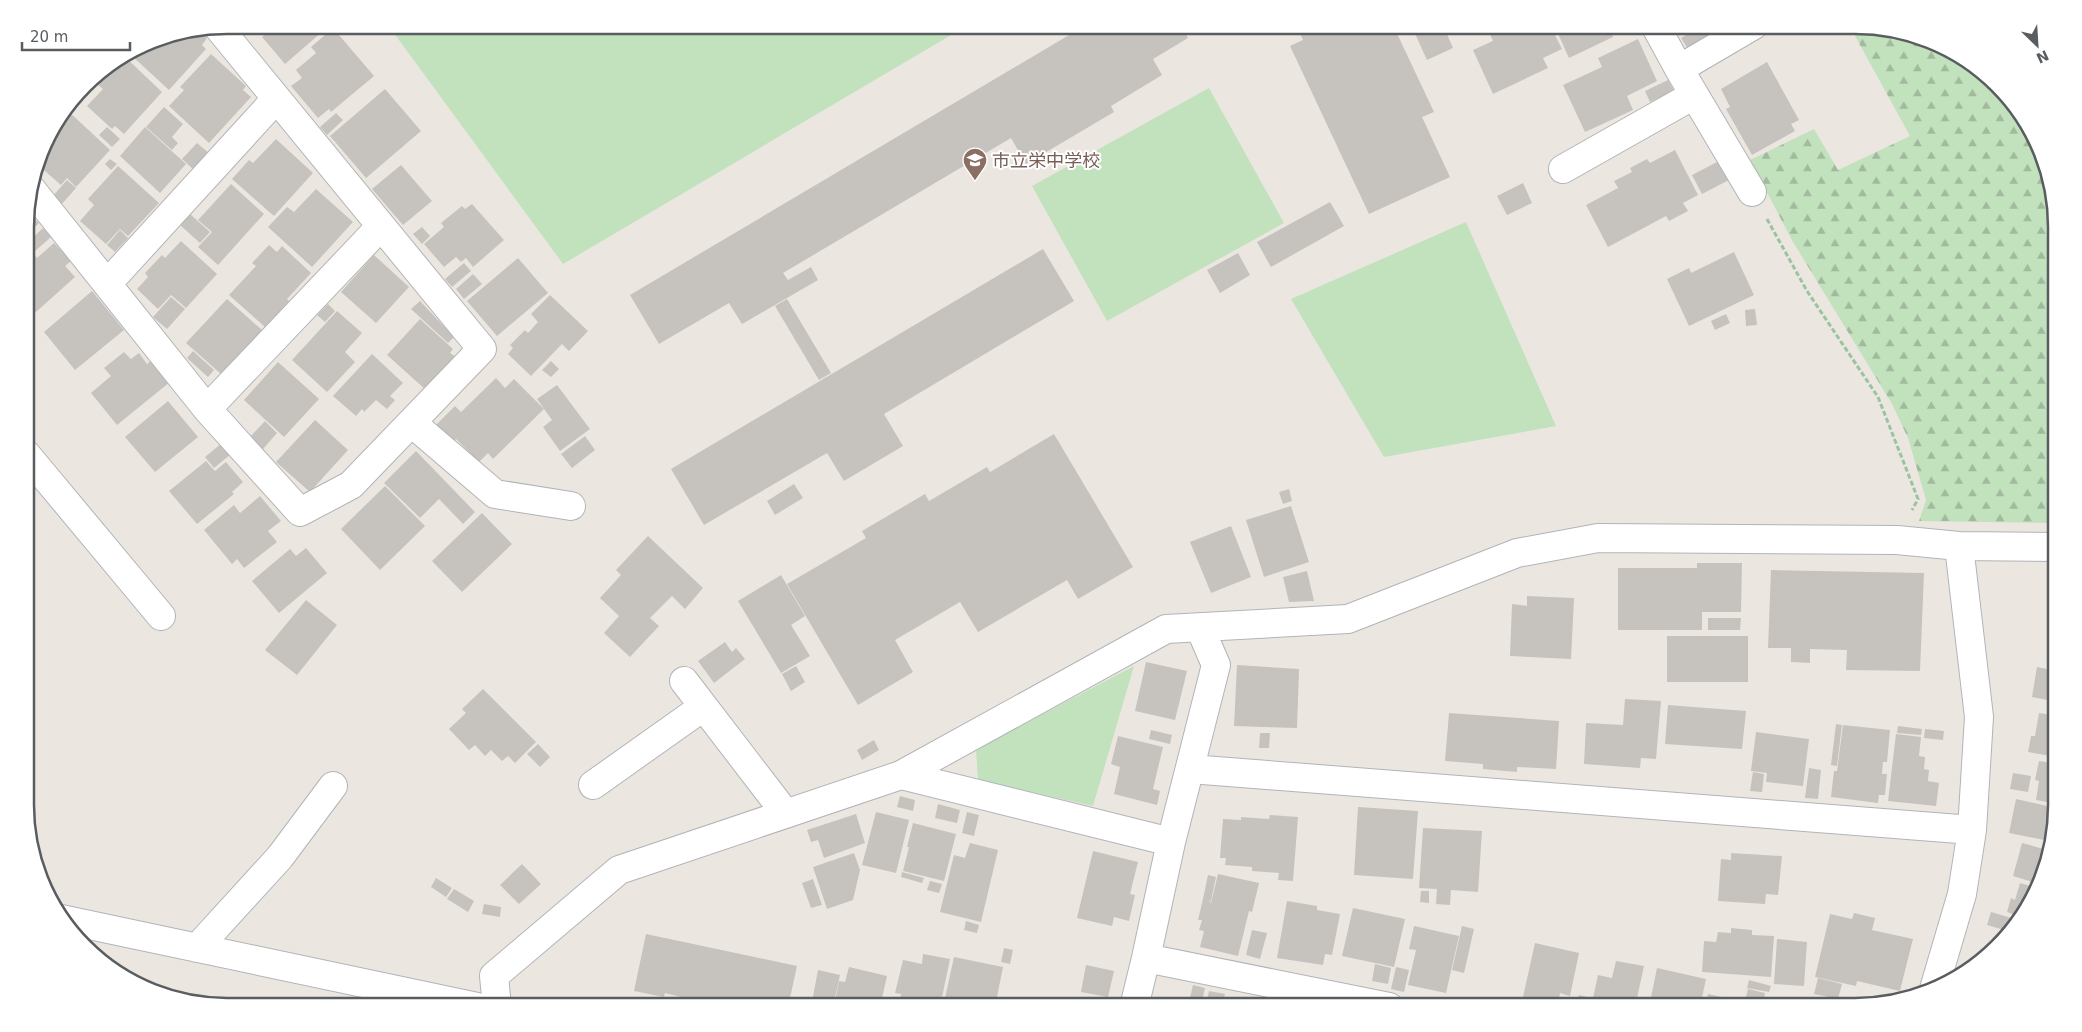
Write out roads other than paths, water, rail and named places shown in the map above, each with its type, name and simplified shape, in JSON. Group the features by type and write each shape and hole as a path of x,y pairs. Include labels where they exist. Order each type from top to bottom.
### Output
{"street":[{"path":"36,195 207,409 300,512 352,485 482,349 224,34"},
{"path":"1660,34 1752,192"},
{"path":"1679,69 1739,34"},
{"path":"1563,169 1694,95"},
{"path":"106,284 276,99"},
{"path":"207,409 380,226"},
{"path":"412,423 495,494 571,506"},
{"path":"34,464 161,616"},
{"path":"496,998 494,976 619,870 901,775 1166,629 1348,619 1517,554 1598,538 1897,540 1959,546 2048,547"},
{"path":"1937,980 1962,894 1972,830 1980,716 1959,546"},
{"path":"1136,998 1171,842 1216,665 1200,628"},
{"path":"684,681 786,814"},
{"path":"593,785 703,707"},
{"path":"1190,768 1972,830"},
{"path":"901,775 1171,842"},
{"path":"198,948 280,857 334,786"},
{"path":"73,921 434,998"},
{"path":"1146,958 1344,998"}],"place":[{"name":"市立栄中学校","path":"975,181"}]}
